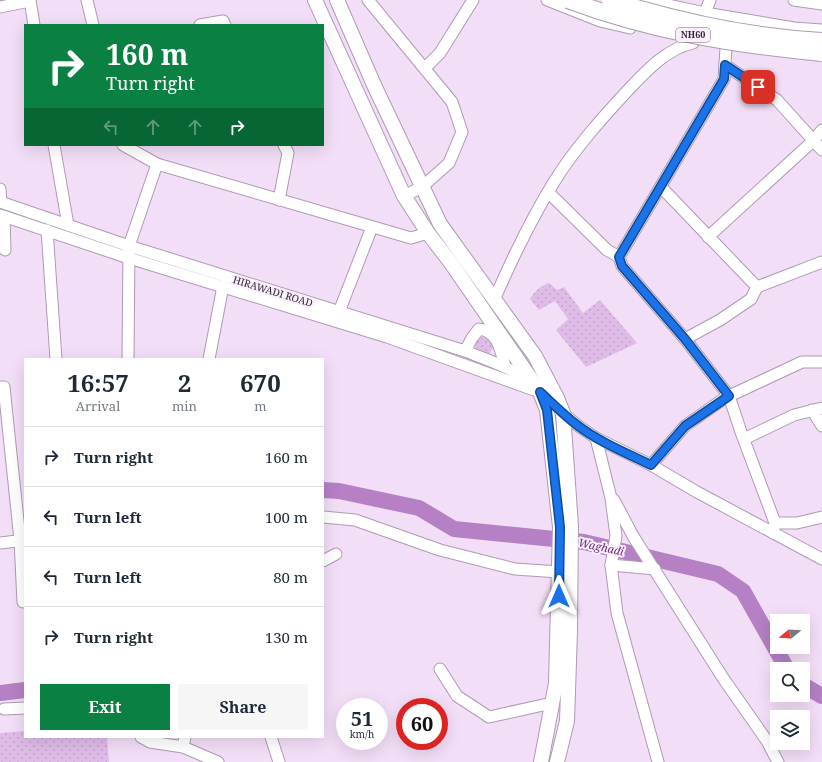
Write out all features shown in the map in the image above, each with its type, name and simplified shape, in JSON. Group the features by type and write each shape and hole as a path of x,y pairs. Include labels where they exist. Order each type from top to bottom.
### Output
{"highway":[{"name":"NH60","path":"568,0 594,10 716,40 822,53"},
{"name":"NH60","path":"610,0 713,28 762,36 822,41"}],"main road":[{"path":"315,0 404,196 428,233 452,263 540,392 547,410 566,526"},
{"path":"337,0 374,85 440,224 495,298 535,356 557,398 563,414 566,526 558,649 552,703 541,762"},
{"path":"557,762 568,721 563,566"}],"street":[{"path":"0,7 29,0 34,24"},
{"path":"87,0 93,24"},
{"path":"368,0 452,102 462,132 448,163 422,187 404,196"},
{"path":"425,68 440,53 473,0"},
{"path":"547,0 600,20 693,43 822,59"},
{"path":"645,0 705,13 794,28 822,30"},
{"path":"693,43 710,0"},
{"path":"794,0 822,4"},
{"path":"206,24 223,21 224,24"},
{"path":"495,298 514,254 548,192 602,117 648,70 680,45 693,43"},
{"path":"619,257 724,79 726,48"},
{"path":"725,65 777,100 822,150"},
{"path":"708,237 814,140 822,130"},
{"path":"54,146 68,225"},
{"path":"125,146 157,164 372,227 411,238 428,233"},
{"path":"279,200 288,153 284,146"},
{"path":"128,358 129,246 157,164"},
{"path":"661,187 757,287"},
{"path":"0,189 1,202"},
{"path":"548,192 607,250 619,257 622,266 685,339 729,396 774,528 822,517"},
{"name":"HIRAWADI ROAD","path":"1,202 337,316 465,351 505,367 522,376 563,414 596,438 651,465 696,492 774,528 819,555"},
{"path":"5,250 2,216 129,258 223,286 337,316 387,337 540,392"},
{"path":"337,316 372,227"},
{"path":"47,230 56,358"},
{"path":"685,339 720,320 751,300 757,287 822,262"},
{"path":"209,358 223,286"},
{"path":"465,351 479,329 487,329 494,336 500,347 505,367"},
{"path":"651,465 685,426 729,396 802,362 822,362"},
{"path":"0,387 4,387 23,540 23,602"},
{"path":"744,439 794,415 817,409 822,426"},
{"path":"596,438 609,490 616,536 611,564 617,614 658,762"},
{"path":"609,490 633,536 723,678 767,741 778,762"},
{"path":"324,517 355,520 440,550 515,569 563,566"},
{"path":"0,543 23,540"},
{"path":"324,561 336,554"},
{"path":"611,564 653,567"},
{"path":"440,669 457,696 488,717 552,703"},
{"path":"4,709 24,708"},
{"path":"143,738 150,742 184,742 218,762"},
{"path":"271,738 279,762"}],"shaded area":[{"path":"549,283 557,290 564,287 583,313 600,300 637,343 586,367 556,330 568,319 555,301 539,310 530,299 538,289"},
{"path":"484,337 490,340 493,346 490,352 484,355 478,352 475,346 478,340"},
{"path":"24,731 24,738 107,738 109,762 0,762 0,733"}],"waterway":[{"name":"Waghadi","path":"324,490 339,491 419,508 454,529 584,542 718,574 743,591 783,662"},
{"name":"Waghadi","path":"810,689 822,696"},
{"name":"Waghadi","path":"0,693 24,690"}],"route":[{"path":"559,596 560,527 547,410 540,392 563,414 586,432 610,446 651,465 685,426 729,396 685,339 622,266 619,257 724,79 725,65 758,87"}]}
